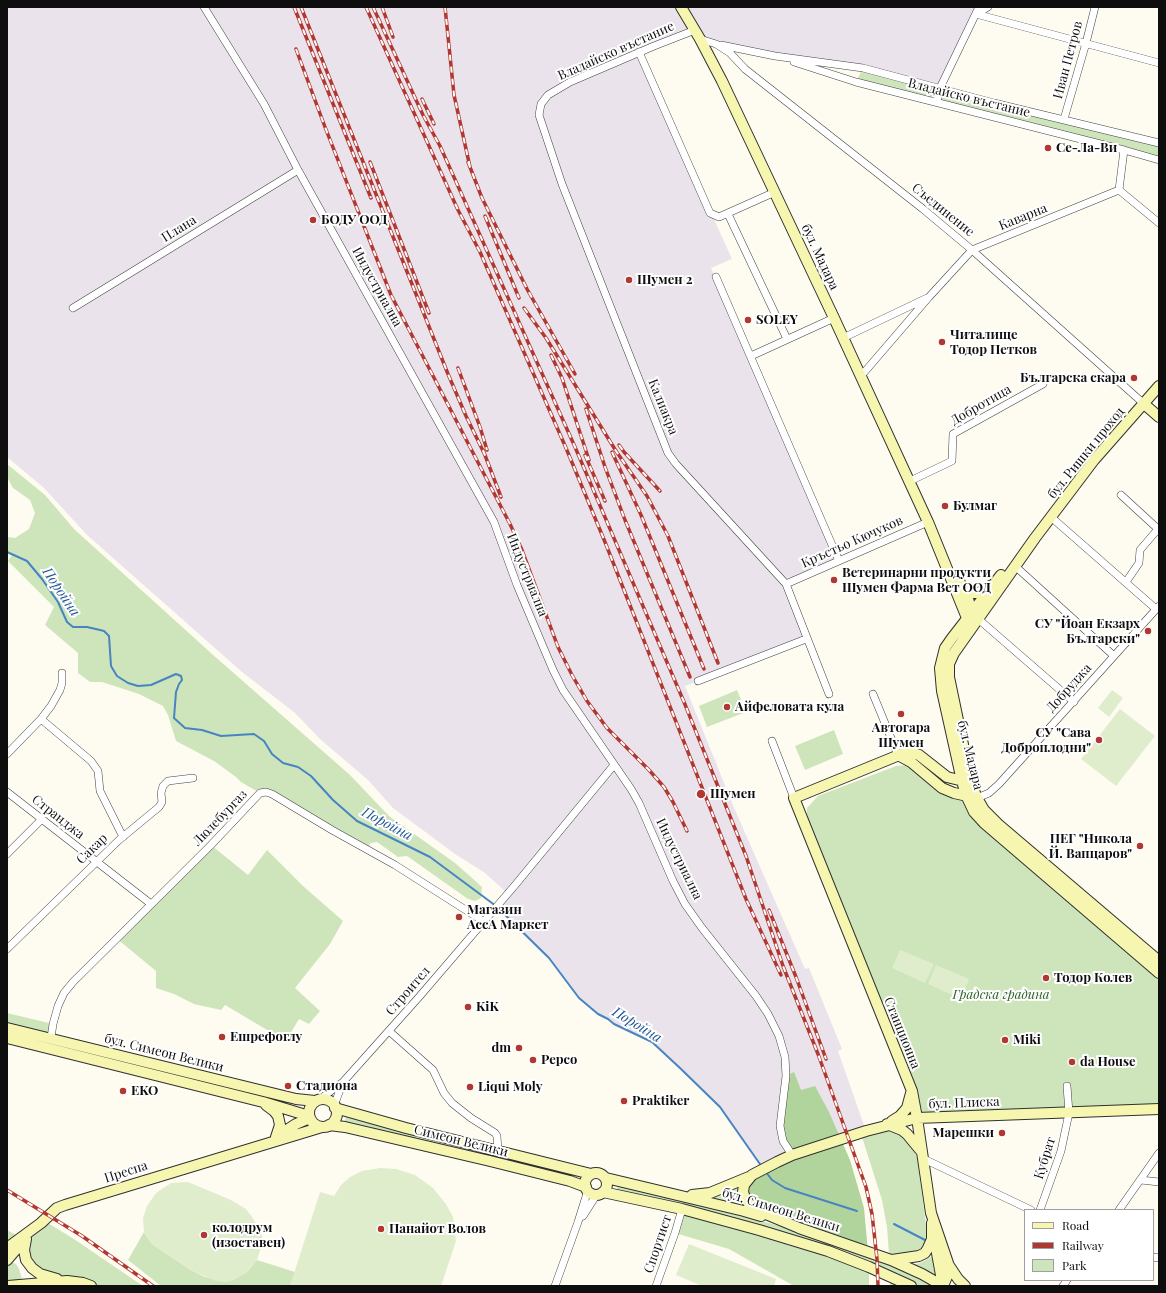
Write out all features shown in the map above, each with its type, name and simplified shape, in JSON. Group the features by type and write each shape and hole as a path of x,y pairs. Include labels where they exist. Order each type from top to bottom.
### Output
{"main road":[{"name":"бул. Мадара","path":"681,7 698,34 722,81 775,192 972,619"},
{"name":"бул. Ришки проход","path":"972,619 1015,566 1094,460 1159,386"},
{"name":"Съединение","path":"1143,403 1159,417"},
{"name":"бул. Мадара","path":"928,522 962,587 972,619"},
{"name":"бул. Ришки проход","path":"972,619 996,581 1035,538"},
{"path":"962,587 969,592 979,593 996,581"},
{"name":"бул. Мадара","path":"972,619 946,648 940,668 942,691 966,782 966,795 974,812 984,823 1159,972"},
{"path":"794,798 909,751 914,752 948,777 966,782"},
{"path":"898,755 911,762 942,788 954,793 977,798"},
{"name":"бул. Мадара","path":"966,782 990,818 1159,961"},
{"name":"Станционна","path":"794,798 912,1092 932,1213 948,1263 948,1274 943,1286"},
{"name":"бул. Симеон Велики","path":"7,1028 296,1099 318,1100"},
{"name":"бул. Симеон Велики","path":"7,1038 263,1102"},
{"path":"887,1124 900,1116 907,1108 912,1092"},
{"path":"309,1117 310,1108 318,1100 328,1100 335,1107 406,1128 591,1174 597,1173 606,1178 607,1184 594,1191 586,1181 591,1174"},
{"path":"263,1102 309,1117 315,1124 326,1126"},
{"path":"263,1102 278,1116 280,1124 276,1137"},
{"path":"264,1144 326,1126 336,1118 335,1107"},
{"name":"бул. Плиска","path":"752,1175 792,1155 887,1124 917,1118 1159,1109"},
{"path":"264,1144 309,1117"},
{"path":"887,1124 902,1130 907,1134 923,1156"},
{"name":"Симеон Велики","path":"326,1126 345,1127 490,1161 570,1181 594,1191"},
{"name":"Преспа","path":"7,1248 23,1238 57,1208 64,1204 264,1144"},
{"path":"682,1196 710,1193 752,1175"},
{"path":"752,1175 744,1185 743,1192 750,1205 756,1210 804,1230"},
{"name":"бул. Симеон Велики","path":"606,1178 744,1211 804,1230 891,1260 922,1274 943,1286"},
{"name":"бул. Симеон Велики","path":"594,1191 682,1209 759,1230 828,1251 911,1286"},
{"path":"891,1260 919,1256 925,1253 932,1239 932,1213"},
{"path":"932,1213 935,1247 943,1286"},
{"path":"7,1260 23,1238"},
{"path":"23,1238 26,1260 32,1268 40,1274 91,1286"},
{"path":"948,1263 958,1279 965,1286"},
{"path":"8,1286 67,1281"}],"street":[{"name":"Индустриална","path":"204,7 264,104 298,170 494,522 517,585 563,690 631,789 673,881 686,904 702,928 756,996 778,1036 785,1057 786,1076 780,1126 783,1141 792,1155"},
{"path":"937,102 940,88 977,10 988,7"},
{"name":"Иван Петров","path":"1064,119 1095,7"},
{"path":"977,10 1086,43 1159,63"},
{"name":"Съединение","path":"698,34 730,54 745,69 972,250 1143,403"},
{"name":"Владайско въстание","path":"548,95 570,82 639,52 698,34"},
{"name":"Владайско въстание","path":"716,44 774,56 863,68 1159,143"},
{"path":"639,52 710,213 719,217 775,192"},
{"name":"Владайско въстание","path":"774,56 856,82 1159,160"},
{"name":"Калиакра","path":"548,95 541,104 540,115 562,184 668,453 676,464 786,584 806,639 829,694"},
{"path":"1124,150 1119,190 1159,223"},
{"name":"Плана","path":"73,308 298,170"},
{"name":"Каварна","path":"861,376 972,250 1119,190"},
{"path":"728,214 787,339"},
{"path":"716,277 839,561"},
{"name":"Каварна","path":"843,338 929,298"},
{"path":"751,356 834,318"},
{"name":"Добротица","path":"910,482 952,461 953,434 1043,384"},
{"path":"1121,495 1158,529 1140,550 1139,564 1126,582"},
{"path":"1051,517 1158,608"},
{"name":"Кръстьо Кючуков","path":"786,584 928,522"},
{"path":"1015,566 1114,656"},
{"name":"Добруджа","path":"977,798 989,792 999,784 1158,608"},
{"path":"972,619 1074,702"},
{"path":"698,680 806,639"},
{"path":"7,754 41,719 51,706 60,690 62,673"},
{"path":"873,694 898,755"},
{"path":"41,719 91,762 98,771 100,791 123,836"},
{"name":"Станционна","path":"772,741 794,798"},
{"name":"Строител","path":"343,1082 508,893 614,765"},
{"name":"Сакар","path":"7,949 96,861 123,836 159,807 162,802 161,793 163,786 168,781 193,778"},
{"name":"Странджа","path":"7,792 151,904"},
{"name":"Люлебургаз","path":"51,1038 58,1006 64,994 73,982 211,845 260,793 266,792 272,794 395,865 484,921"},
{"path":"7,854 42,819"},
{"path":"389,1031 433,1070 444,1093 452,1103 471,1118 495,1133 497,1136 498,1151"},
{"path":"318,1100 343,1082"},
{"path":"335,1107 343,1082"},
{"name":"Кубрат","path":"1040,1209 1061,1151 1069,1113 1066,1086"},
{"path":"1120,1209 1159,1153"},
{"path":"923,1156 1029,1209"},
{"path":"1141,1180 1159,1182"},
{"path":"555,1286 578,1222 594,1191"},
{"name":"Спортист","path":"656,1286 682,1209"}],"shaded area":[{"path":"7,7 988,7 976,14 940,88 863,68 775,56 700,39 695,30 639,53 732,259 711,268 839,561 786,584 806,639 685,686 735,810 805,969 809,968 842,1049 838,1051 866,1131 763,1169 719,1107 652,1042 614,1024 598,1014 579,998 549,958 496,906 507,893 485,873 455,854 393,808 368,780 320,739 295,713 242,672 87,535 44,488 7,457"}],"green space":[{"path":"863,68 1159,143 1159,160 856,82"},
{"path":"7,464 45,495 74,529 212,654 350,775 389,816 455,863 482,887 481,898 475,901 468,899 407,856 398,857 377,842 370,843 369,850 286,802 260,793 241,782 214,761 176,741 168,715 163,706 139,694 102,682 90,682 78,673 78,653 45,625 54,607 8,561 12,555 7,552 7,537 15,538 29,529 35,513 30,500 13,488 7,477"},
{"path":"737,690 746,712 707,727 699,706"},
{"path":"1112,690 1123,698 1109,717 1098,708"},
{"path":"1120,709 1155,736 1116,786 1081,759"},
{"path":"834,730 843,754 805,770 795,746"},
{"name":"Градска градина","path":"907,765 946,796 963,800 1159,978 1159,1105 921,1113 918,1099 807,815 807,808 818,796 896,766"},
{"path":"211,845 248,875 267,850 303,886 343,921 330,944 295,988 320,1011 309,1024 299,1019 287,1039 279,1037 225,1005 221,1010 194,1004 174,994 156,988 156,971 116,938"},
{"path":"900,950 934,964 925,983 892,968"},
{"path":"936,965 969,979 961,999 928,984"},
{"path":"7,1013 53,1024 51,1038 7,1028"},
{"path":"794,1072 801,1090 815,1086 829,1112 850,1160 864,1208 868,1252 756,1210 744,1185 792,1155 783,1141 786,1076"},
{"path":"346,1116 578,1174 576,1180 345,1122"},
{"path":"886,1129 897,1133 910,1145 917,1157 927,1232 925,1247 913,1255 889,1254 887,1227 882,1200 862,1137"},
{"name":"Панайот Волов","path":"380,1168 396,1169 415,1175 433,1188 446,1204 453,1217 456,1241 441,1286 290,1286 320,1192 334,1196 341,1185 350,1177 362,1171"},
{"name":"колодрум (изоставен)","path":"188,1182 231,1200 246,1209 261,1232 263,1241 257,1260 247,1272 234,1280 226,1282 216,1281 191,1270 152,1244 144,1232 143,1218 147,1206 156,1193 171,1183"},
{"path":"618,1184 790,1229 859,1251 938,1286 890,1286 890,1276 869,1267 869,1286 794,1286 729,1249 675,1233 682,1209 745,1223 617,1189"},
{"path":"742,1184 749,1209 710,1197"},
{"path":"43,1220 74,1239 143,1286 8,1286 64,1281 40,1274 24,1250 7,1248 7,1230 21,1238"},
{"path":"144,1232 152,1244 191,1270 205,1277 226,1282 247,1272 257,1260 295,1272 290,1286 161,1286 128,1260"},
{"path":"689,1244 776,1279 774,1286 702,1286 676,1275"},
{"path":"935,1255 939,1277 913,1265 920,1263"},
{"path":"10,1261 16,1264 19,1269 22,1279 19,1283 7,1284 7,1262"}],"waterway":[{"name":"Поройна","path":"7,552 27,561 58,602 67,622 73,627 87,627 100,630 104,631 109,636 111,666 117,676 128,683 138,686 151,685 176,674 181,676 182,680 176,692 174,718 185,728 202,730 221,736 254,734 264,741 272,754 283,763 298,767 311,776 333,800 357,821 430,857 496,906 549,958 579,998 598,1014 614,1024 652,1042 720,1107 762,1167"},
{"path":"766,1172 772,1180 785,1188 857,1211"},
{"path":"894,1224 925,1240"}],"railway":[{"path":"294,7 371,198"},
{"path":"301,7 448,374 485,455"},
{"path":"366,7 458,210 480,252 566,448 605,542 746,899 781,975"},
{"path":"373,7 423,115 440,146 575,447 684,702 746,856 783,966 818,1054 866,1187 872,1214 877,1259 878,1286"},
{"path":"382,7 393,37"},
{"path":"445,7 454,95 470,167"},
{"path":"296,49 391,295 510,524 522,550 558,647 587,701 607,728 664,787 687,831"},
{"path":"422,99 434,124"},
{"path":"370,162 429,313"},
{"path":"468,162 482,198 527,289 575,374"},
{"path":"485,216 519,298"},
{"path":"524,308 546,338 616,451 647,496 668,536 718,663"},
{"path":"551,355 562,378 589,460"},
{"path":"458,368 487,450"},
{"path":"586,409 605,467 625,520 690,677"},
{"path":"619,445 660,491"},
{"path":"483,450 501,497"},
{"path":"612,452 641,515 704,669"},
{"path":"585,455 605,501"},
{"path":"769,910 796,977 826,1059"},
{"path":"7,1190 82,1236 153,1286"}],"place":[{"name":"Се-Ла-Ви","path":"1048,148"},
{"name":"БОДУ ООД","path":"313,220"},
{"name":"Шумен 2","path":"629,280"},
{"name":"SOLEY","path":"748,320"},
{"name":"Читалище Тодор Петков","path":"942,342"},
{"name":"Българска скара","path":"1134,378"},
{"name":"Булмаг","path":"945,506"},
{"name":"Ветеринарни продукти Шумен Фарма Вет ООД","path":"834,580"},
{"name":"СУ \"Йоан Екзарх Български\"","path":"1148,631"},
{"name":"Айфеловата кула","path":"727,707"},
{"name":"Автогара Шумен","path":"901,714"},
{"name":"СУ \"Сава Доброплодни\"","path":"1099,740"},
{"name":"Шумен","path":"701,794"},
{"name":"ПЕГ \"Никола Й. Вапцаров\"","path":"1140,846"},
{"name":"Магазин АссА Маркет","path":"459,917"},
{"name":"Тодор Колев","path":"1046,978"},
{"name":"KiK","path":"468,1007"},
{"name":"Ешрефоглу","path":"222,1037"},
{"name":"Miki","path":"1005,1040"},
{"name":"dm","path":"519,1048"},
{"name":"Pepco","path":"533,1060"},
{"name":"da House","path":"1072,1062"},
{"name":"Стадиона","path":"288,1086"},
{"name":"Liqui Moly","path":"470,1087"},
{"name":"EKO","path":"123,1091"},
{"name":"Praktiker","path":"624,1101"},
{"name":"Марешки","path":"1002,1133"},
{"name":"Панайот Волов","path":"381,1229"},
{"name":"колодрум (изоставен)","path":"204,1235"}]}
